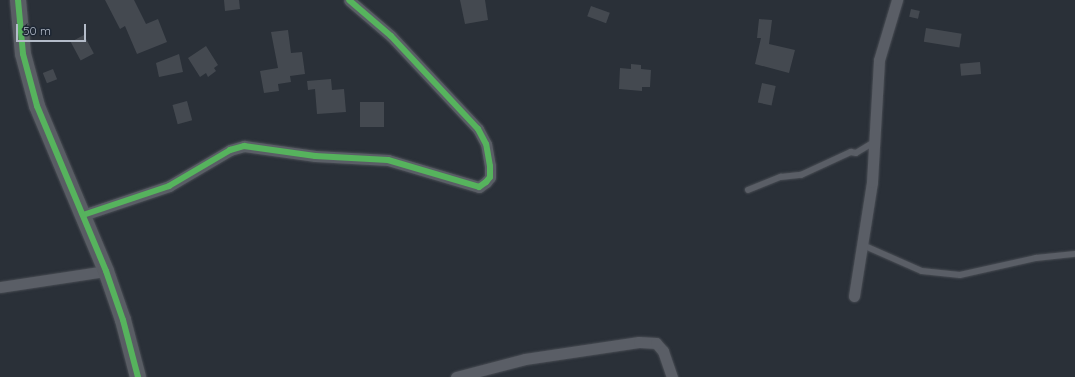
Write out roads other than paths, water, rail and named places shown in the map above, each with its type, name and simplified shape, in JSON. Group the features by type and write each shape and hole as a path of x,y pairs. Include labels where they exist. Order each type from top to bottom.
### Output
{"street":[{"path":"18,0 23,54 37,106 62,172 83,215 106,271 123,320 138,377"},
{"path":"83,215 169,186 230,150 244,146 315,156 388,160 479,187 486,182 490,176 490,166 486,144 478,129 391,36 349,0"},
{"path":"854,296 872,182 879,60 897,0"},
{"path":"0,287 106,271"},
{"path":"456,377 525,359 639,342 656,343 660,347 672,377"}],"lane":[{"path":"748,190 781,178 801,175 851,152 856,153 874,142"},
{"path":"863,245 922,271 960,275 1036,258 1075,254"}]}
